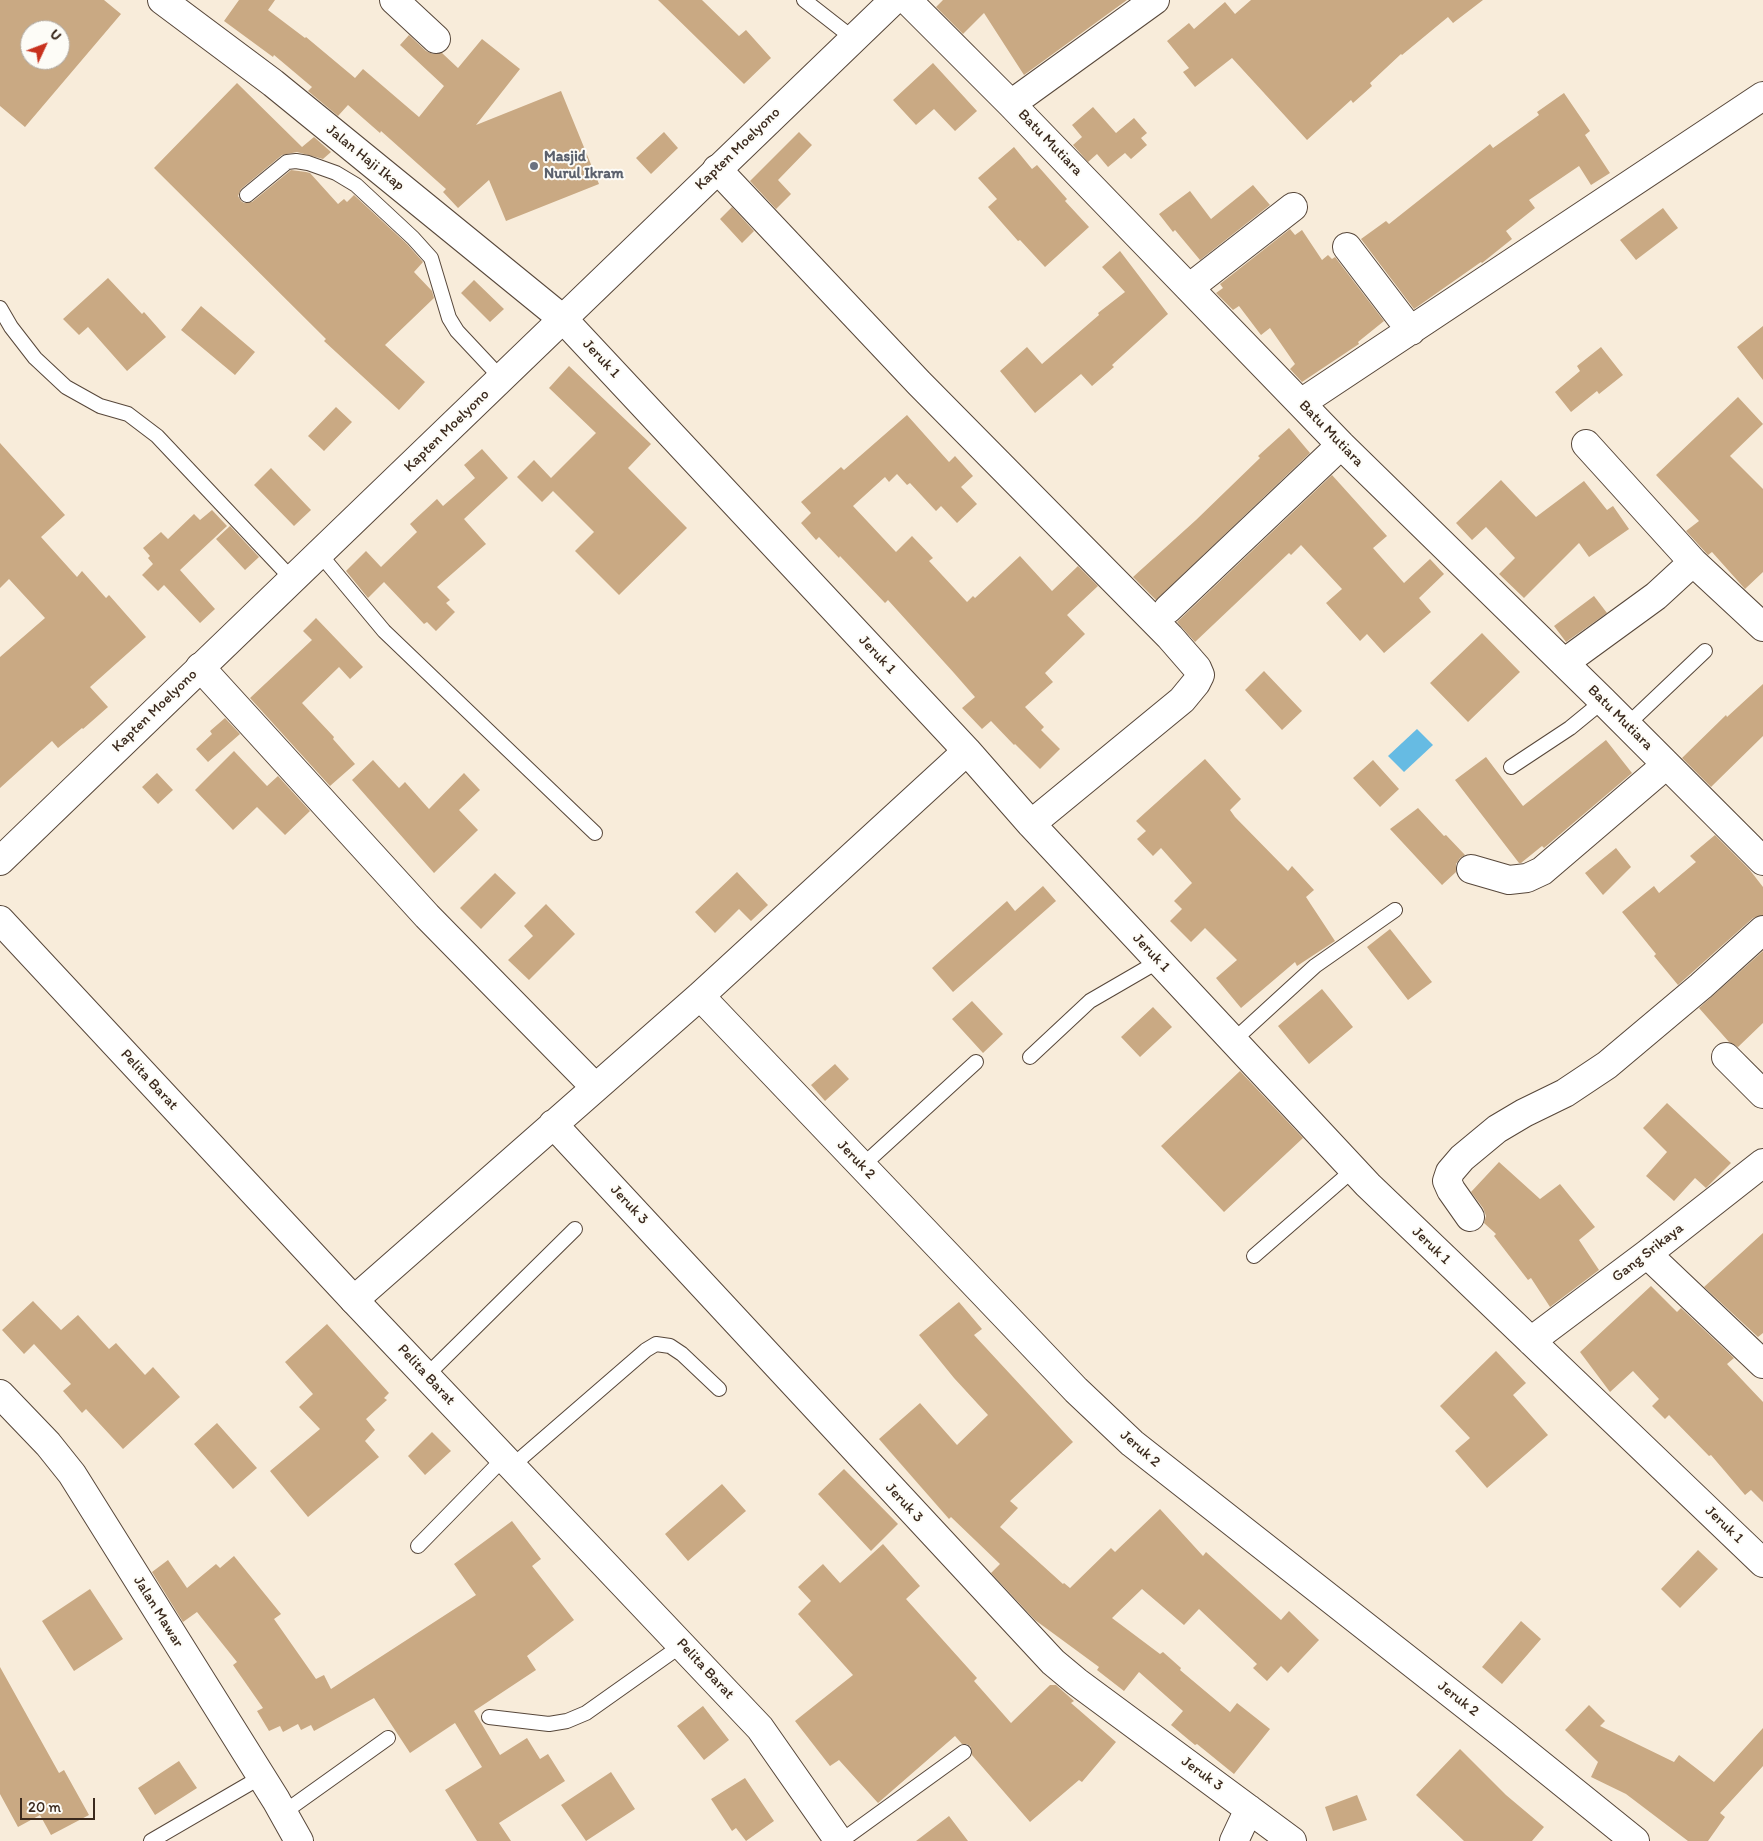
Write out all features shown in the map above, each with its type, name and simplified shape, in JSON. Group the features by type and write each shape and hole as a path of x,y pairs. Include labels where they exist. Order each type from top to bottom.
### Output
{"street":[{"name":"Jalan Haji Ikap","path":"162,0 273,83 564,320"},
{"path":"394,0 436,39"},
{"name":"Kapten Moelyono","path":"0,861 200,667 564,320 717,169 894,0"},
{"name":"Batu Mutiara","path":"908,0 1341,445 1603,701 1763,861"},
{"path":"1011,104 1155,0"},
{"path":"1301,403 1763,96"},
{"path":"717,169 919,383 1176,644 1197,668 1200,676 1182,700 1031,824"},
{"path":"1189,288 1293,207"},
{"path":"1347,247 1411,330"},
{"name":"Jeruk 1","path":"564,320 967,751 1031,824 1354,1170 1763,1563"},
{"path":"1586,444 1693,562 1763,627"},
{"path":"1168,609 1341,445"},
{"path":"1564,663 1656,596 1693,562"},
{"path":"200,667 427,916 595,1087"},
{"path":"354,1300 700,996 967,751"},
{"path":"1471,869 1509,880 1527,878 1542,871 1666,764"},
{"name":"Pelita Barat","path":"0,920 354,1300 760,1728 840,1841"},
{"path":"1470,1217 1447,1181 1450,1172 1462,1158 1497,1130 1524,1113 1565,1093 1607,1065 1701,986 1763,930"},
{"name":"Jeruk 2","path":"700,996 1076,1390 1132,1443 1505,1736 1635,1841"},
{"path":"1726,1057 1763,1094"},
{"name":"Jeruk 3","path":"553,1124 1053,1662 1085,1688 1292,1841"},
{"name":"Gang Srikaya","path":"1531,1341 1647,1254 1763,1163"},
{"path":"1647,1254 1763,1364"},
{"name":"Jalan Mawar","path":"0,1394 48,1444 72,1474 300,1841"},
{"path":"1234,1841 1249,1809"}],"lane":[{"path":"804,0 854,39"},
{"path":"248,195 287,162 296,161 308,163 336,173 356,185 413,238 431,258 449,318 457,331 502,379"},
{"path":"0,308 11,327 35,358 66,387 100,406 128,414 158,436 292,579"},
{"path":"319,554 384,631 595,833"},
{"path":"1627,725 1705,651"},
{"path":"1511,767 1570,728 1603,701"},
{"path":"1234,1041 1315,966 1395,910"},
{"path":"1030,1057 1090,1001 1159,961"},
{"path":"862,1166 976,1062"},
{"path":"1254,1256 1354,1170"},
{"path":"426,1376 575,1229"},
{"path":"418,1546 508,1462 646,1350 656,1344 670,1346 682,1354 719,1389"},
{"path":"490,1717 549,1724 567,1721 586,1713 682,1646"},
{"path":"283,1812 388,1738"},
{"path":"840,1841 964,1752"},
{"path":"151,1841 261,1777"}],"water":[{"path":"1417,729 1433,745 1404,772 1388,756"}],"building":[{"path":"0,0 104,0 121,14 25,127 0,106"},
{"path":"239,0 275,0 268,10 306,37 355,78 363,69 419,117 444,86 400,45 409,35 426,51 433,54 442,53 458,68 482,39 520,69 476,125 561,91 599,184 506,221 489,180 458,208 443,192 446,189 381,131 380,133 348,105 338,116 308,91 312,87 274,55 273,57 224,21"},
{"path":"658,0 702,0 739,36 746,30 771,58 744,84"},
{"path":"943,0 1127,0 1024,75 984,13 963,34 936,7"},
{"path":"1251,0 1483,0 1453,23 1448,17 1401,54 1370,83 1372,86 1353,103 1351,100 1307,140 1232,58 1195,87 1183,72 1189,68 1167,41 1189,23 1194,29 1225,2 1235,14"},
{"path":"933,63 977,111 955,131 934,109 916,125 893,100"},
{"path":"237,83 302,147 314,137 331,152 323,159 297,152 282,155 241,189 238,196 241,201 244,203 252,202 291,170 310,173 338,204 344,199 347,202 354,195 407,244 423,262 414,272 432,291 434,298 385,345 425,382 399,410 324,341 326,339 154,168"},
{"path":"1564,93 1590,131 1585,135 1610,173 1591,185 1579,166 1529,200 1535,208 1506,231 1512,239 1482,263 1414,309 1361,239 1386,221 1389,224 1490,144 1493,148 1539,115 1537,112"},
{"path":"1093,107 1116,133 1134,118 1147,133 1141,138 1147,145 1131,159 1125,153 1108,167 1097,154 1088,162 1073,145 1082,137 1072,125"},
{"path":"664,132 678,148 651,174 636,158"},
{"path":"799,132 812,145 778,180 791,194 776,209 750,181"},
{"path":"1014,147 1032,169 1037,165 1067,199 1065,201 1089,227 1045,267 1020,240 1018,241 988,207 997,199 978,178"},
{"path":"1253,185 1270,205 1200,260 1175,230 1173,232 1159,214 1190,191 1211,219"},
{"path":"732,207 754,231 742,243 720,219"},
{"path":"1663,208 1678,228 1636,260 1620,240"},
{"path":"1290,229 1295,235 1302,230 1322,260 1328,255 1332,259 1335,257 1384,321 1358,342 1359,344 1302,382 1290,369 1295,364 1270,328 1261,335 1239,306 1233,310 1216,293 1223,288 1220,284"},
{"path":"1120,251 1168,314 1092,386 1081,374 1035,413 1000,371 1027,347 1042,364 1099,315 1098,313 1125,292 1102,267"},
{"path":"108,278 142,314 144,312 166,337 127,371 88,327 79,335 63,319"},
{"path":"474,280 504,309 490,322 461,293"},
{"path":"201,306 255,352 235,375 181,330"},
{"path":"1763,326 1763,380 1737,347"},
{"path":"1601,347 1623,375 1599,394 1597,391 1571,412 1555,392 1580,371 1577,366"},
{"path":"569,366 651,444 628,468 687,528 619,595 575,551 594,532 553,491 542,502 517,477 534,460 551,478 596,433 549,388"},
{"path":"1738,397 1763,424 1730,456 1763,489 1763,572 1745,589 1712,552 1708,555 1686,531 1699,521 1656,475"},
{"path":"336,407 352,422 324,451 308,436"},
{"path":"907,415 949,462 955,456 973,476 961,487 977,504 957,523 941,506 936,511 910,483 907,485 897,474 889,482 885,477 853,506 896,552 912,536 933,558 929,561 967,602 973,596 975,598 1020,556 1052,591 1078,566 1098,586 1067,615 1085,634 1045,673 1053,682 1025,707 1044,727 1041,730 1060,749 1040,769 991,721 982,729 962,708 975,697 954,673 888,600 885,603 840,556 839,558 819,537 816,540 801,523 811,513 801,502 841,467 844,470"},
{"path":"1289,428 1310,453 1156,600 1133,577 1196,520 1260,458 1258,456"},
{"path":"0,443 65,515 41,537 77,577 82,571 106,598 109,595 146,637 90,687 108,707 58,748 52,741 0,788 0,657 45,618 9,579 0,588"},
{"path":"482,449 508,478 464,519 486,544 437,587 450,600 446,603 455,612 436,631 427,622 424,624 384,582 368,598 346,571 366,551 381,567 417,532 410,524 437,499 443,506 475,478 464,465"},
{"path":"271,468 311,510 294,526 254,485"},
{"path":"1332,475 1387,536 1373,548 1404,583 1430,559 1444,574 1419,598 1431,612 1384,653 1367,634 1360,641 1326,603 1342,589 1301,545 1291,555 1289,553 1195,642 1177,622"},
{"path":"1501,480 1536,517 1584,481 1607,510 1613,506 1629,529 1589,557 1579,543 1524,598 1499,574 1515,558 1486,527 1472,540 1456,523"},
{"path":"212,510 227,526 180,570 215,609 200,623 164,585 158,591 142,575 153,564 148,558 150,556 143,548 161,532 168,539 194,514 200,520"},
{"path":"230,526 259,557 245,570 216,539"},
{"path":"1594,596 1607,613 1566,642 1554,626"},
{"path":"316,618 363,667 350,679 339,667 302,703 334,737 333,739 355,764 330,786 250,698 312,640 303,631"},
{"path":"1482,633 1520,672 1468,722 1430,683"},
{"path":"1264,671 1302,711 1282,730 1245,690"},
{"path":"1763,684 1763,736 1711,787 1682,758 1726,715 1727,717"},
{"path":"225,718 240,734 208,762 196,749 212,734 210,731"},
{"path":"1606,740 1632,773 1544,848 1542,846 1521,863 1519,863 1455,780 1486,757 1523,806"},
{"path":"234,751 267,786 278,776 310,811 285,835 257,807 233,830 195,790"},
{"path":"1205,759 1241,799 1230,810 1235,817 1288,871 1292,866 1314,890 1306,897 1335,941 1297,966 1295,962 1241,1008 1216,978 1237,960 1205,928 1191,942 1170,921 1182,909 1174,901 1192,883 1161,848 1153,856 1137,839 1146,831 1136,821"},
{"path":"373,760 399,788 405,782 429,809 464,773 480,790 459,810 478,830 434,873 352,780"},
{"path":"1373,760 1399,789 1380,807 1353,778"},
{"path":"157,773 173,790 158,804 142,787"},
{"path":"1418,808 1465,855 1456,864 1456,872 1442,885 1390,829"},
{"path":"1715,835 1749,869 1763,887 1763,915 1753,918 1678,985 1622,912 1654,886 1659,893 1696,862 1690,856"},
{"path":"1616,848 1631,867 1603,895 1585,873"},
{"path":"737,872 768,905 751,921 739,909 715,933 695,912"},
{"path":"495,873 516,893 481,929 460,908"},
{"path":"1043,886 1056,901 953,992 932,968 1007,901 1015,911"},
{"path":"546,904 575,934 529,980 508,960 533,936 524,926"},
{"path":"1390,929 1432,982 1408,1000 1367,947"},
{"path":"1763,951 1763,1023 1738,1047 1729,1042 1699,1008"},
{"path":"1322,989 1353,1027 1309,1064 1278,1026"},
{"path":"972,1001 1003,1034 983,1053 952,1019"},
{"path":"1153,1007 1172,1027 1140,1057 1121,1037"},
{"path":"835,1064 849,1079 825,1101 811,1085"},
{"path":"1240,1071 1303,1138 1224,1212 1161,1146"},
{"path":"1667,1103 1731,1163 1706,1188 1695,1178 1674,1201 1646,1176 1667,1152 1643,1128"},
{"path":"1499,1162 1540,1199 1560,1184 1595,1227 1579,1240 1599,1270 1550,1307 1531,1278 1528,1280 1494,1236 1496,1234 1484,1223 1486,1216 1483,1208 1471,1192"},
{"path":"1763,1233 1763,1333 1758,1337 1704,1287"},
{"path":"1651,1286 1677,1312 1681,1308 1734,1358 1727,1364 1763,1402 1763,1502 1751,1490 1745,1495 1711,1455 1709,1456 1669,1415 1665,1419 1652,1406 1659,1399 1633,1371 1610,1392 1580,1352"},
{"path":"33,1301 61,1330 78,1315 109,1349 116,1343 145,1375 153,1367 180,1397 123,1449 86,1409 82,1413 63,1391 71,1384 34,1344 24,1354 2,1330"},
{"path":"959,1302 982,1329 974,1335 1073,1442 1010,1501 1018,1508 1000,1527 1063,1584 1070,1588 1111,1548 1115,1552 1160,1509 1203,1556 1206,1552 1281,1620 1289,1611 1319,1640 1288,1673 1281,1666 1267,1681 1253,1668 1257,1664 1199,1609 1184,1625 1142,1589 1112,1618 1160,1654 1163,1652 1181,1668 1180,1670 1230,1712 1237,1703 1270,1729 1234,1774 1171,1725 1183,1711 1139,1672 1124,1691 1097,1670 1099,1667 1035,1620 991,1573 1000,1564 951,1517 949,1519 879,1439 920,1403 957,1445 988,1415 954,1378 919,1335"},
{"path":"327,1324 389,1393 384,1398 387,1400 366,1419 375,1430 365,1441 379,1457 308,1517 270,1471 320,1429 299,1407 313,1394 285,1362"},
{"path":"1496,1351 1526,1383 1513,1395 1548,1435 1487,1488 1455,1451 1470,1438 1440,1406"},
{"path":"217,1423 257,1468 233,1489 194,1444"},
{"path":"432,1432 451,1451 425,1475 408,1456"},
{"path":"844,1469 898,1524 871,1551 818,1494"},
{"path":"722,1484 746,1511 688,1561 665,1534"},
{"path":"512,1521 541,1559 532,1566 574,1620 527,1656 536,1670 474,1711 500,1755 527,1738 540,1759 548,1754 565,1781 499,1823 511,1841 477,1841 445,1790 482,1767 455,1723 410,1753 374,1698 314,1731 311,1725 301,1730 298,1724 283,1732 280,1726 269,1731 257,1711 263,1708 233,1665 237,1662 197,1612 183,1622 152,1572 168,1560 187,1588 216,1564 220,1568 234,1556 281,1614 274,1619 316,1679 324,1675 331,1689 476,1595 454,1564"},
{"path":"883,1544 920,1586 906,1599 977,1678 974,1681 1011,1723 1050,1685 1056,1685 1074,1701 1071,1703 1116,1742 1082,1782 1079,1780 1030,1822 972,1755 971,1747 967,1744 962,1744 955,1736 878,1803 839,1760 830,1766 795,1721 853,1675 798,1614 811,1601 798,1587 823,1564 840,1583"},
{"path":"1698,1550 1718,1569 1680,1608 1661,1589"},
{"path":"90,1589 123,1639 74,1671 42,1621"},
{"path":"1521,1621 1541,1639 1502,1684 1482,1667"},
{"path":"0,1667 59,1773 64,1770 89,1815 51,1835 40,1815 18,1827 0,1794"},
{"path":"1589,1705 1605,1721 1600,1726 1674,1762 1679,1755 1714,1782 1763,1728 1763,1766 1720,1813 1725,1817 1708,1841 1688,1841 1626,1794 1591,1777 1598,1762 1565,1730"},
{"path":"703,1706 729,1740 704,1760 677,1726"},
{"path":"1460,1749 1506,1795 1544,1827 1532,1841 1464,1841 1416,1795"},
{"path":"179,1761 197,1788 155,1815 138,1788"},
{"path":"611,1772 635,1809 586,1841 561,1805"},
{"path":"745,1778 774,1821 746,1841 736,1828 732,1831 711,1799"},
{"path":"1357,1795 1367,1820 1333,1831 1325,1807"},
{"path":"949,1816 968,1841 916,1841"}],"place":[{"name":"Masjid Nurul Ikram","path":"534,166"}]}
